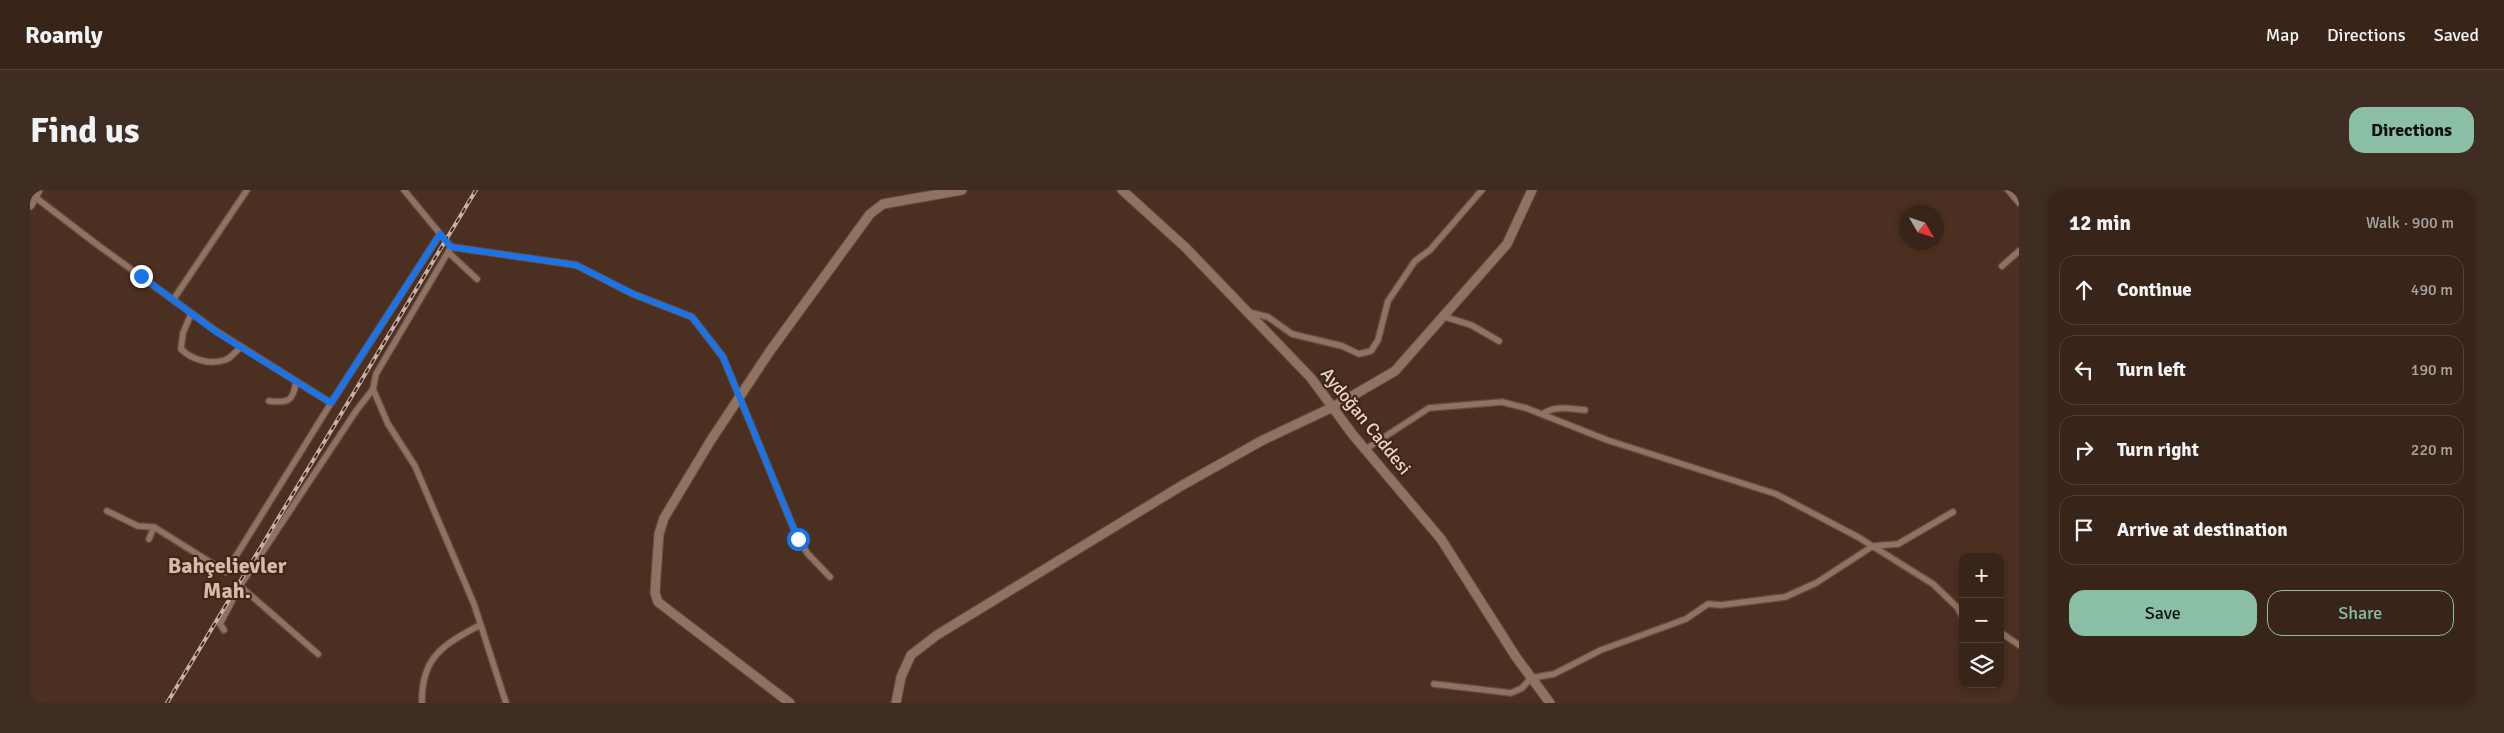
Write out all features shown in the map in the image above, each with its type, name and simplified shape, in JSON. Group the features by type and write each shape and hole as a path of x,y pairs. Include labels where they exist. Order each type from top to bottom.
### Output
{"street":[{"path":"173,300 247,190"},
{"path":"404,190 440,234 449,249 477,279"},
{"path":"790,703 672,615 658,602 655,593 659,534 664,518 770,351 870,214 883,204 962,190"},
{"name":"Aydoğan Caddesi","path":"1122,190 1185,247 1312,378 1366,449 1441,539 1531,678 1550,703"},
{"path":"1246,311 1268,317 1292,334 1342,346 1360,354 1371,351 1378,340 1388,301 1416,261 1430,250 1482,190"},
{"path":"896,703 900,677 911,655 937,635 1189,482 1263,440 1333,407 1396,371 1442,316 1507,244 1532,190"},
{"path":"2008,190 2019,203"},
{"path":"30,206 37,193 191,314 331,403"},
{"path":"108,511 138,526 154,527 226,572 331,403 440,234"},
{"path":"449,249 576,265 633,294 692,317 723,357 798,539 808,554 830,577"},
{"path":"224,630 220,624 240,586 356,411 373,389 376,374 449,249"},
{"path":"2002,266 2019,251"},
{"path":"191,314 183,333 181,349 188,356 205,362 226,360 241,347"},
{"path":"1442,316 1471,325 1499,340"},
{"path":"269,401 282,403 288,400 294,393 296,382"},
{"path":"373,389 388,424 415,466 480,625 506,703"},
{"path":"1366,449 1429,408 1502,402 1544,413 1607,440 1776,494 1873,546 1933,584 1959,609"},
{"path":"1544,413 1552,409 1561,408 1585,410"},
{"path":"1434,684 1511,693 1522,688 1531,678 1554,674 1601,650 1686,619 1708,604 1721,605 1785,597 1816,583 1873,546 1898,544 1953,512"},
{"path":"149,539 154,527"},
{"path":"240,586 318,654"},
{"path":"422,703 422,688 431,658 459,636 480,625"},
{"path":"2004,635 2019,645"}],"railway":[{"path":"167,703 476,190"}],"district":[{"name":"Bahçelievler Mah.","path":"227,578"}],"route":[{"path":"141,276 216,332 331,403 440,234 451,247 576,265 633,294 692,317 723,357 798,539"}]}
